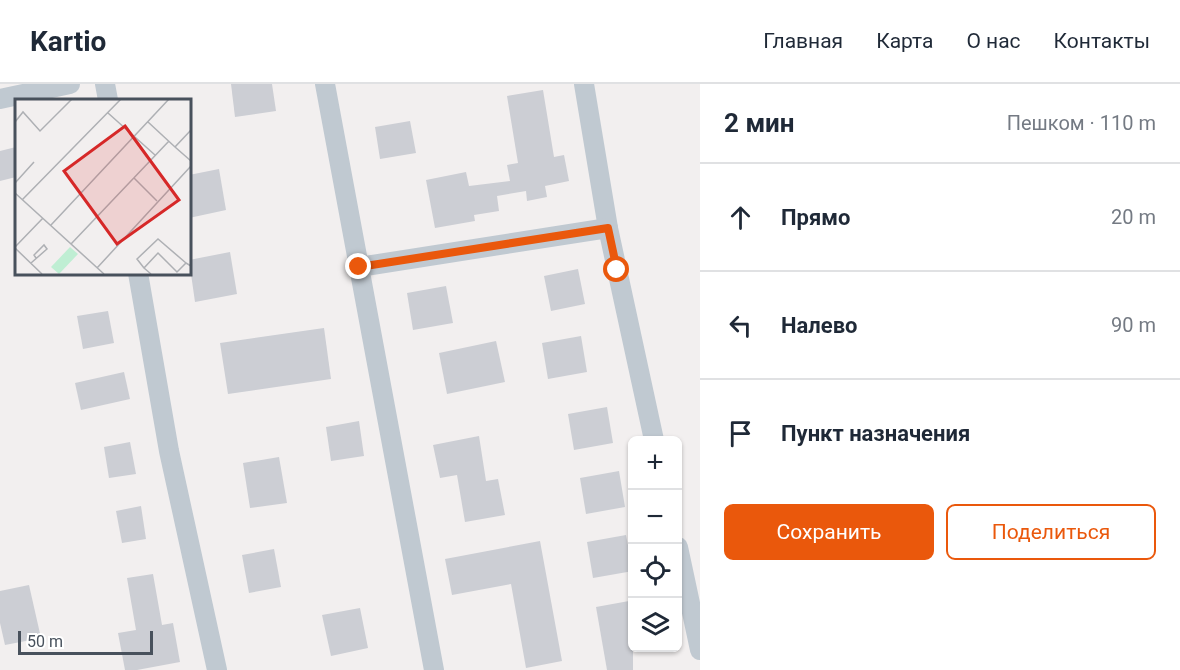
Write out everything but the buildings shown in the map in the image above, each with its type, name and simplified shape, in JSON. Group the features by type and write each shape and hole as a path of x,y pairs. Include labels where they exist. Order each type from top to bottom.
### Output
{"street":[{"path":"0,99 70,84"},
{"path":"105,84 108,99"},
{"path":"325,84 434,670"},
{"path":"584,84 608,228 653,436"},
{"path":"359,267 608,228"},
{"path":"138,274 169,451 217,670"},
{"path":"682,566 700,650"}],"route":[{"path":"359,267 608,228 617,270"}]}
